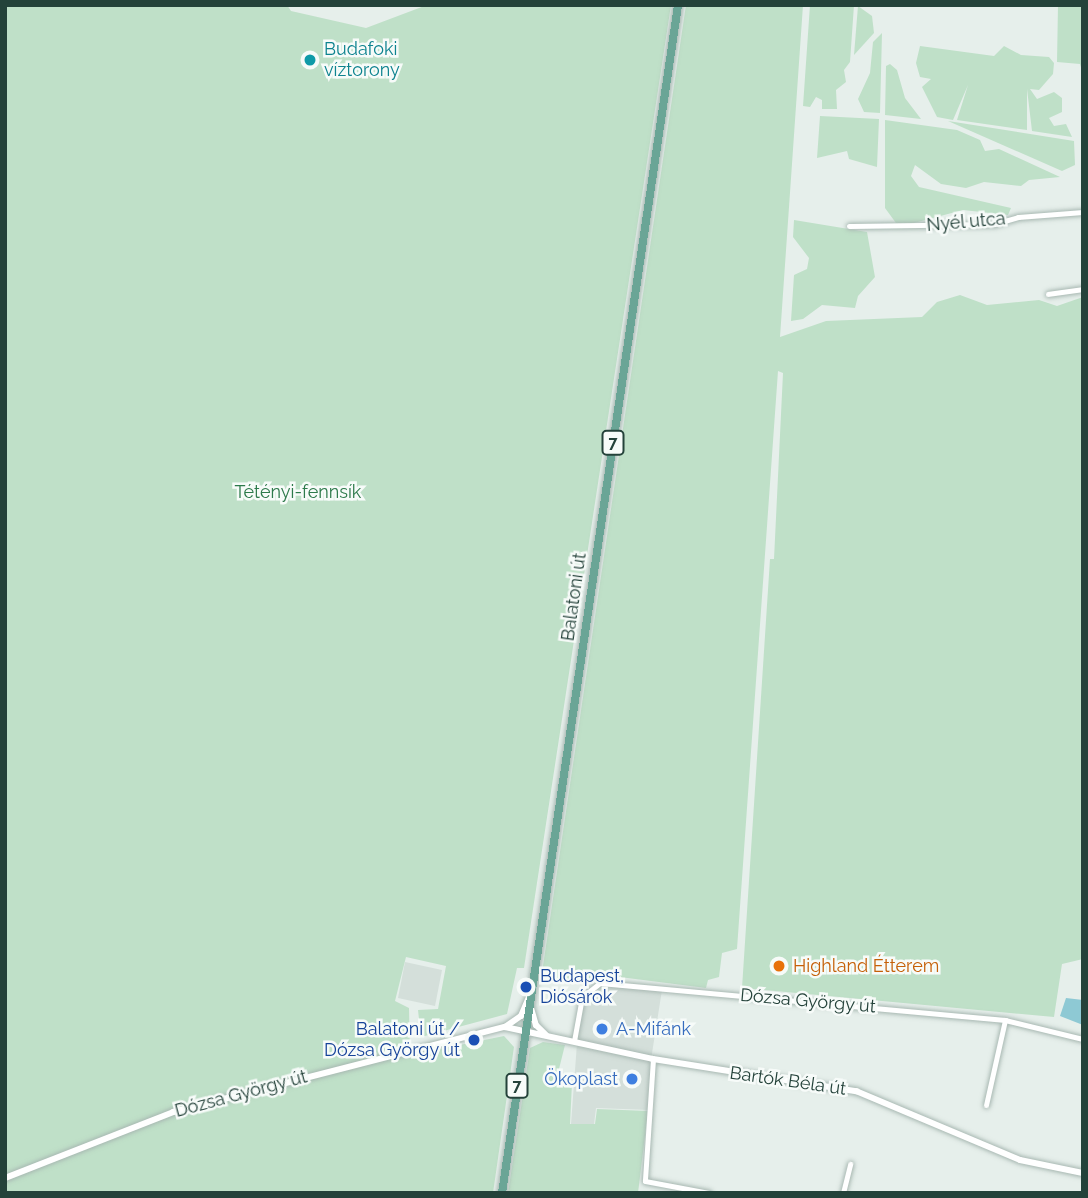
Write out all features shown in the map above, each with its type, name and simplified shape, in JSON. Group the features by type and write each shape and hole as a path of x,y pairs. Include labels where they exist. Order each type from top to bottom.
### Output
{"main road":[{"name":"Balatoni út","path":"502,1193 529,995 678,5"}],"street":[{"name":"Nyél utca","path":"849,226 994,224 1018,217 1083,212"},
{"path":"1048,294 1083,289"},
{"name":"Dózsa György út","path":"574,1041 582,997 600,982 1005,1020 1083,1039"},
{"path":"505,1027 521,1016 529,995"},
{"path":"529,995 536,1025 548,1036"},
{"path":"986,1105 1005,1020"},
{"name":"Dózsa György út","path":"5,1178 173,1112 505,1027 524,1032"},
{"name":"Bartók Béla út","path":"524,1032 653,1059 856,1091 1020,1160 1083,1173"},
{"path":"653,1059 645,1181 709,1193"},
{"path":"843,1193 850,1164"}],"shaded area":[{"path":"405,962 442,970 435,1006 398,998"},
{"path":"594,985 662,990 650,1066 650,1110 596,1108 594,1124 571,1124 580,1003"}],"green space":[{"name":"Tétényi-fennsík","path":"5,5 287,5 291,11 366,28 427,5 671,5 524,968 517,968 507,1014 421,1037 418,1010 438,1009 446,966 406,957 395,1001 409,1008 410,1055 504,1036 514,1047 493,1193 5,1193"},
{"path":"686,5 803,5 780,337 826,321 922,317 937,302 960,295 987,305 1039,300 1057,306 1083,297 1083,959 1062,964 1054,1017 742,988 770,559 774,559 783,373 778,371 737,949 722,953 719,977 708,980 706,988 596,974 589,983 545,976 543,966"},
{"path":"810,5 854,5 850,62 844,70 846,82 836,90 837,109 822,109 822,100 816,97 810,107 803,106"},
{"path":"1058,5 1083,5 1083,75 1080,64 1057,62"},
{"path":"858,6 872,16 874,33 854,55"},
{"path":"882,33 880,113 864,112 858,99 870,73 873,42"},
{"path":"920,46 994,56 1004,46 1021,55 1049,57 1054,63 1053,74 1039,90 1030,89 1037,99 1054,92 1062,98 1062,112 1049,118 1054,126 1066,124 1072,137 1032,131 1027,89 1027,130 957,120 968,85 953,120 937,117 922,87 931,79 920,77 916,63"},
{"path":"890,64 897,70 905,98 921,119 885,115 886,66"},
{"path":"820,116 879,119 877,167 849,159 847,151 817,158"},
{"path":"885,120 957,130 980,140 985,151 999,149 1060,177 1029,180 1021,186 984,182 966,188 941,184 915,165 911,176 919,187 1011,208 1008,215 963,210 914,223 896,223 885,208"},
{"path":"948,121 1074,141 1075,165 1062,171"},
{"path":"794,220 867,232 875,277 858,296 855,308 822,305 803,319 791,321 794,275 807,269 809,258 793,237"},
{"path":"543,1042 565,1045 558,1073 560,1080 572,1083 570,1124 595,1124 597,1109 648,1111 638,1193 508,1193 530,1048"}],"water":[{"path":"1066,998 1083,1000 1083,1025 1060,1016"}],"place":[{"name":"Budafoki víztorony","path":"310,60"},
{"name":"Highland Étterem","path":"779,966"},
{"name":"Budapest, Diósárok","path":"526,987"},
{"name":"A-Mifánk","path":"602,1029"},
{"name":"Balatoni út / Dózsa György út","path":"474,1040"},
{"name":"Ökoplast","path":"632,1079"}]}
